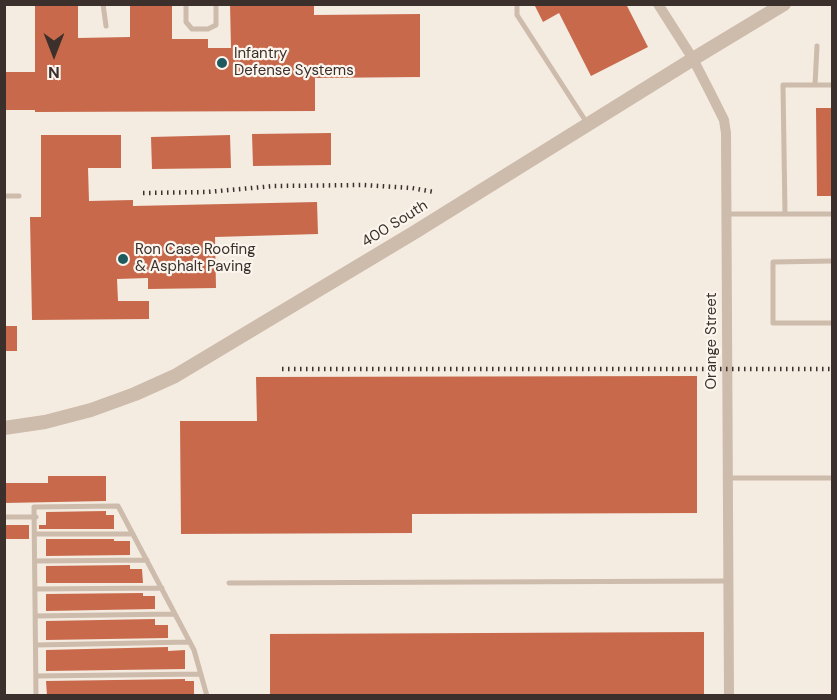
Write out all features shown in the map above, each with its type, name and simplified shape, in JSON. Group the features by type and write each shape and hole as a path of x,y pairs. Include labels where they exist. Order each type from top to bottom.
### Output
{"street":[{"name":"Orange Street","path":"658,4 693,59 724,120 727,146 729,696"},
{"name":"400 South","path":"4,428 45,422 91,410 175,376 416,232 784,4"}],"lane":[{"path":"103,4 106,26"},
{"path":"186,4 186,22 192,29 208,29 216,25 216,4"},
{"path":"517,4 517,15 588,124"},
{"path":"815,85 817,46"},
{"path":"785,214 783,85 832,85"},
{"path":"4,195 20,196"},
{"path":"728,214 832,214"},
{"path":"832,261 773,261 773,323 832,322"},
{"path":"728,478 832,478"},
{"path":"36,696 36,517 34,507 118,506 190,642 207,696"},
{"path":"4,517 36,517"},
{"path":"36,534 133,534"},
{"path":"36,561 147,560"},
{"path":"229,584 729,581"},
{"path":"36,589 162,588"},
{"path":"36,616 175,614"},
{"path":"36,645 190,642"},
{"path":"36,676 201,674"}],"building":[{"path":"35,4 78,4 78,38 130,37 130,4 172,4 172,39 208,39 208,48 231,48 230,4 314,4 314,15 420,14 420,77 315,78 315,111 35,112 35,110 4,110 4,72 35,72"},
{"path":"534,4 626,4 648,47 591,76 559,13 543,22"},
{"path":"816,108 832,108 832,196 817,196"},
{"path":"331,133 331,165 253,166 252,134"},
{"name":"Ron Case Roofing & Asphalt Paving","path":"41,135 121,135 121,168 88,168 89,201 133,200 133,206 317,202 318,234 215,237 216,288 148,289 148,278 117,279 118,301 149,301 149,319 32,320 30,217 41,217"},
{"path":"230,135 231,168 152,169 151,137"},
{"path":"4,326 17,326 17,351 4,351"},
{"path":"697,376 697,513 412,514 412,533 181,534 180,421 257,421 256,377"},
{"path":"48,476 106,476 106,501 4,503 4,483 48,483"},
{"path":"106,511 106,515 114,515 114,529 39,529 39,525 46,525 46,512"},
{"path":"4,525 29,525 29,539 4,539"},
{"path":"46,539 130,541 130,555 46,556"},
{"path":"130,565 130,569 142,569 143,583 46,583 46,566"},
{"path":"143,593 143,596 155,596 155,609 46,611 46,594"},
{"path":"155,619 155,625 168,625 168,638 46,640 46,621"},
{"path":"704,632 704,696 270,696 270,634"},
{"path":"168,647 168,651 185,650 185,669 46,671 46,650"},
{"path":"185,679 185,681 194,681 194,695 47,696 46,681"}],"railway":[{"path":"143,193 207,192 274,186 363,185 412,188 434,192"},
{"path":"282,369 832,369"}],"place":[{"name":"Infantry Defense Systems","path":"222,63"},
{"name":"Ron Case Roofing & Asphalt Paving","path":"123,259"}]}
